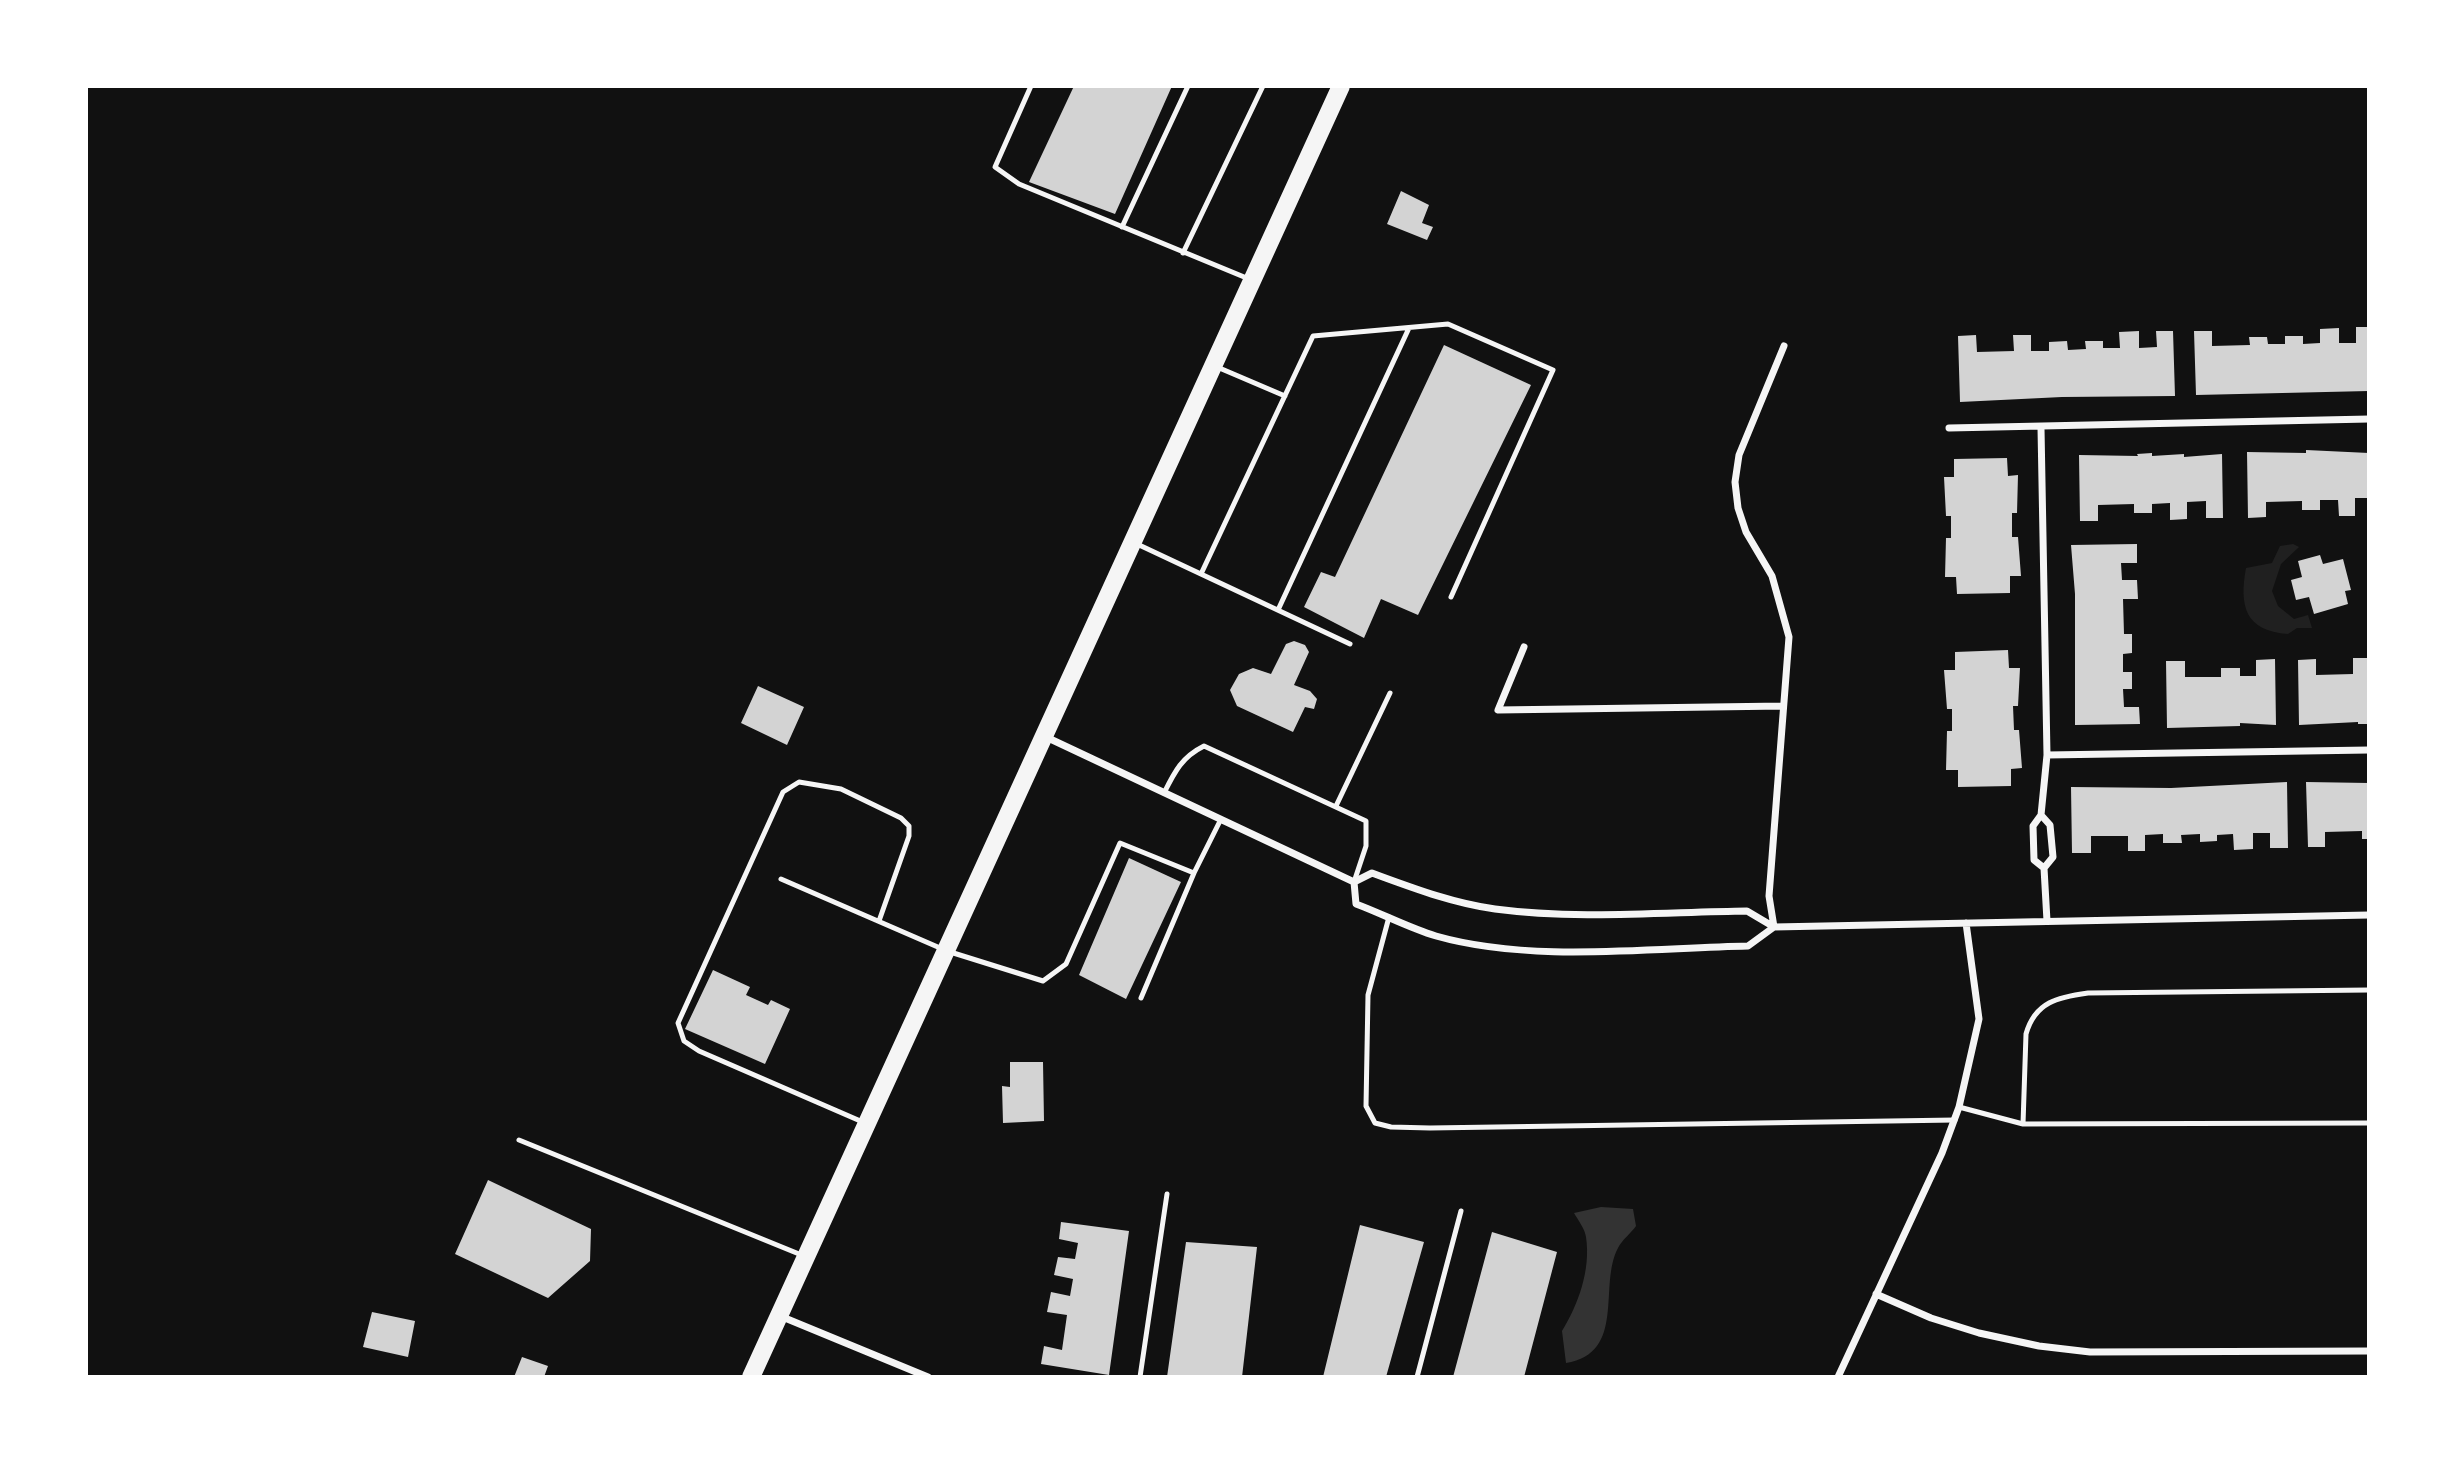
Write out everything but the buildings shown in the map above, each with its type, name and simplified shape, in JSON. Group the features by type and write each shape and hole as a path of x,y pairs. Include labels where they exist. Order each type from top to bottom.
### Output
{"main road":[{"path":"751,1377 1341,86"}],"street":[{"path":"1774,927 1769,896 1789,637 1785,611 1772,576 1746,533 1738,508 1735,482 1739,455 1784,346"},
{"path":"1949,428 2369,419"},
{"path":"2041,428 2047,755 2041,815 2033,826 2034,860 2044,868"},
{"path":"1524,647 1498,710 1783,706"},
{"path":"1045,737 1354,882"},
{"path":"2047,755 2369,750"},
{"path":"2041,815 2050,825 2053,857 2044,868 2047,921"},
{"path":"1354,882 1372,873 1439,897 1494,909 1538,913 1747,911 1774,927 2369,915"},
{"path":"1354,882 1356,904 1436,936 1491,947 1534,951 1748,946 1774,927"},
{"path":"1838,1377 1959,1107 1979,1019 1966,923"},
{"path":"1875,1294 1931,1318 1979,1333 2039,1346 2090,1352 2369,1350"},
{"path":"780,1316 928,1377"}],"lane":[{"path":"1031,86 995,167 1019,184 1251,280"},
{"path":"1122,227 1188,86"},
{"path":"1183,253 1263,86"},
{"path":"1201,574 1313,336 1448,324 1553,370 1451,597"},
{"path":"1278,610 1409,328"},
{"path":"1214,366 1285,396"},
{"path":"1134,542 1350,644"},
{"path":"1336,806 1390,693"},
{"path":"1164,793 1176,768 1187,754 1204,746 1336,806 1366,821 1366,846 1354,882"},
{"path":"868,1124 699,1051 684,1041 678,1023 783,792 799,782 841,789 901,818 909,826 909,836 879,921"},
{"path":"1140,998 1194,873 1221,819"},
{"path":"782,879 947,951 1043,981 1066,964 1120,843 1194,873"},
{"path":"1389,917 1368,995 1366,1106 1375,1123 1391,1128 1430,1128 1955,1120"},
{"path":"2023,1124 2026,1034 2030,1019 2038,1008 2059,997 2088,993 2369,990"},
{"path":"1959,1107 2023,1124 2369,1123"},
{"path":"519,1140 807,1257"},
{"path":"1140,1377 1167,1194"},
{"path":"1417,1377 1461,1211"}],"shaded area":[{"path":"2293,544 2299,547 2281,564 2272,591 2278,606 2294,619 2308,615 2312,628 2297,628 2288,634 2262,628 2254,622 2245,605 2244,582 2246,568 2272,563 2280,546"},
{"path":"1601,1207 1633,1209 1636,1226 1620,1245 1613,1263 1604,1332 1597,1346 1585,1357 1566,1363 1562,1331 1578,1299 1587,1262 1585,1234 1574,1213"}]}
